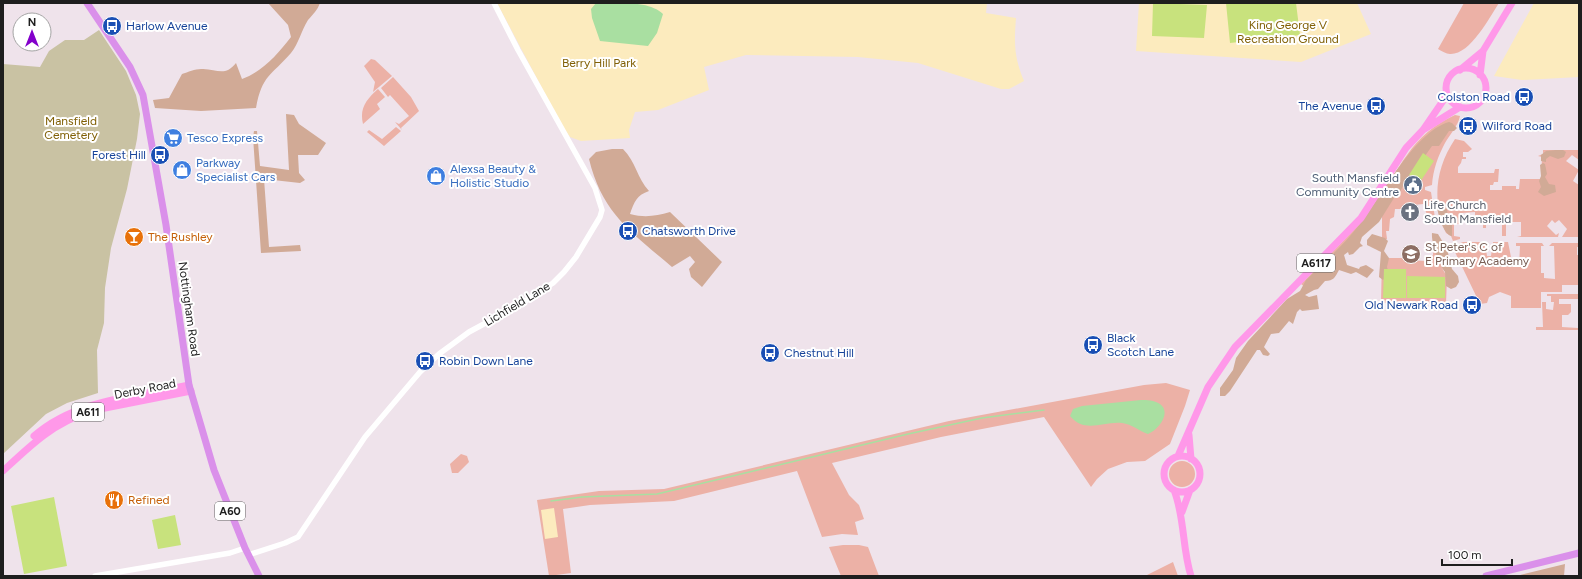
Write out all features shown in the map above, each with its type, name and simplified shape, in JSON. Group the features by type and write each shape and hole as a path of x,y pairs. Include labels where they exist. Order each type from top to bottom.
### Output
{"highway":[{"name":"Nottingham Road","path":"87,3 126,61 143,95 166,224 190,388 214,470 246,551 259,576"},
{"path":"1486,576 1579,553"}],"main road":[{"name":"A6117","path":"1191,576 1183,542 1182,512 1174,490 1166,482 1164,469 1167,462 1178,456 1189,435 1208,388 1235,347 1361,218 1406,148 1422,130 1447,95 1449,78 1483,51 1512,3"},
{"name":"A6117","path":"1422,130 1460,107 1470,108 1477,105 1484,98 1486,86 1480,74 1483,51"},
{"path":"1460,70 1471,69 1480,74"},
{"path":"1447,95 1454,104 1460,107"},
{"name":"Derby Road","path":"3,464 43,429 55,420 68,414 94,405 190,388"},
{"name":"Derby Road","path":"3,471 50,430 74,417 90,411 190,388"},
{"name":"A6117","path":"1182,512 1190,490 1197,483 1200,474 1199,468 1191,459 1189,435"},
{"path":"1178,456 1191,459"},
{"path":"1174,490 1182,492 1190,490"}],"street":[{"name":"Lichfield Lane","path":"246,551 291,541 303,530 365,437 420,372 439,354 469,332 521,304 553,283 564,272 576,256 600,218 602,210 595,188 518,50 494,3"},
{"path":"95,576 246,551"}],"shaded area":[{"path":"268,3 320,3 308,20 294,49 264,82 258,97 256,108 201,111 155,108 153,100 169,98 182,74 199,69 224,71 232,68 236,63 242,79 256,72 269,62 291,37 288,25"},
{"path":"596,3 631,3 649,6 663,14 657,33 648,46 600,41 592,18 591,9"},
{"path":"1464,3 1499,3 1484,26 1465,49 1457,53 1447,54 1438,49"},
{"path":"371,59 375,60 392,76 373,92 375,82 364,66"},
{"path":"393,77 411,97 419,111 401,128 402,130 395,122 399,124 409,116 390,95 388,97 381,88"},
{"path":"378,89 385,97 377,104 380,109 363,124 362,113 365,104 370,96"},
{"path":"286,114 294,115 299,124 326,143 318,155 298,155 299,173 305,180 300,183 264,179 269,247 300,245 301,251 261,253 253,137 254,131 257,131 260,166 289,170"},
{"path":"1455,115 1460,116 1459,120 1440,153 1432,185 1425,187 1425,190 1431,192 1435,218 1429,220 1423,204 1414,205 1415,212 1411,209 1395,209 1394,217 1390,219 1389,231 1386,231 1387,239 1382,239 1382,213 1306,288 1301,284 1365,216 1408,154 1427,132"},
{"path":"1449,122 1457,128 1454,131 1449,131 1439,146 1432,146 1413,173 1407,178 1400,192 1394,198 1379,222 1362,237 1360,243 1363,246 1353,254 1349,255 1348,252 1344,255 1347,265 1359,269 1360,267 1366,265 1374,270 1367,278 1356,272 1351,274 1339,270 1335,277 1325,281 1318,289 1305,295 1309,297 1317,295 1319,309 1302,311 1300,309 1297,312 1293,324 1289,321 1279,333 1271,334 1264,347 1270,354 1268,356 1263,355 1260,350 1257,350 1230,391 1225,396 1220,396 1220,388 1233,370 1236,358 1248,341 1287,299 1300,291 1306,280 1353,232 1411,151 1423,138 1436,128"},
{"path":"396,127 401,131 384,146 367,132 369,130 382,139"},
{"path":"1455,139 1464,141 1472,149 1468,152 1463,152 1463,157 1466,157 1466,159 1462,159 1458,167 1458,173 1494,173 1495,169 1499,169 1498,182 1494,182 1493,185 1490,185 1490,190 1502,190 1502,186 1516,186 1516,189 1519,189 1520,179 1541,179 1542,157 1538,156 1543,154 1543,150 1579,150 1579,160 1572,155 1566,161 1579,170 1573,181 1579,185 1579,237 1562,237 1567,229 1559,220 1555,223 1552,220 1547,226 1556,235 1559,233 1558,237 1517,237 1521,236 1521,222 1506,222 1506,236 1502,236 1502,222 1486,223 1486,228 1483,228 1483,222 1475,222 1475,212 1462,213 1462,224 1454,224 1454,236 1460,237 1460,239 1453,241 1451,236 1446,233 1437,197 1443,162"},
{"path":"612,149 623,149 631,159 649,191 636,200 630,214 650,216 670,212 722,262 702,287 691,277 689,269 695,262 690,256 672,267 631,232 610,208 595,178 589,159 596,152"},
{"path":"1563,150 1566,152 1564,157 1558,159 1550,156 1546,159 1546,162 1541,161 1541,155 1546,151"},
{"path":"1543,163 1545,164 1547,174 1545,177 1549,184 1555,185 1556,192 1544,196 1538,192 1541,187 1539,181 1541,176 1540,165"},
{"path":"1437,205 1447,209 1448,219 1445,221 1452,225 1452,236 1446,232 1444,228 1438,213"},
{"path":"1432,233 1438,234 1447,249 1452,269 1458,276 1459,282 1456,287 1451,289 1446,286 1445,272 1436,254"},
{"path":"1372,234 1385,238 1388,241 1384,251 1389,258 1387,267 1389,274 1383,280 1379,277 1381,252 1367,245 1367,240"},
{"path":"1463,242 1485,242 1487,256 1491,256 1493,242 1508,242 1513,267 1519,267 1520,246 1516,246 1516,243 1542,243 1544,246 1541,246 1541,273 1544,273 1544,278 1555,279 1554,246 1549,246 1552,243 1579,243 1579,247 1577,247 1577,255 1579,255 1579,285 1562,285 1562,292 1541,292 1541,308 1511,308 1511,296 1500,292 1489,297 1487,303 1480,304 1454,250 1458,244"},
{"path":"1433,249 1438,249 1443,270 1447,276 1446,304 1381,303 1382,258 1405,258 1406,260 1427,261 1428,257 1433,255"},
{"path":"1547,294 1578,294 1579,299 1559,299 1559,304 1571,304 1571,312 1568,315 1562,315 1562,327 1578,328 1579,330 1536,330 1536,327 1543,327 1542,302 1546,302 1546,309 1553,310 1554,302 1551,302 1551,296 1547,296"},
{"path":"1166,383 1190,390 1170,444 1145,461 1127,462 1108,469 1091,487 1044,417 941,437 832,463 849,495 859,505 864,519 855,522 858,535 842,534 822,537 797,471 674,501 590,505 563,509 571,573 549,576 537,500 599,491 664,489 949,421 1144,385"},
{"path":"1150,400 1160,404 1165,412 1162,421 1156,429 1148,434 1122,423 1088,426 1076,421 1070,416 1073,409 1082,406"},
{"path":"461,454 467,456 469,462 458,473 452,473 450,464"},
{"path":"1182,461 1191,465 1195,474 1191,483 1182,487 1173,483 1169,474 1173,465"},
{"path":"859,545 868,547 879,576 841,576 829,547"},
{"path":"1173,562 1178,576 1145,576"},
{"path":"1565,564 1564,576 1516,576"}],"green space":[{"name":"Berry Hill Park","path":"497,3 987,3 986,13 1016,18 1016,50 1018,65 1024,81 1009,89 1001,89 918,63 858,57 746,55 704,67 709,90 658,110 635,112 629,130 630,138 581,141 570,137 561,124"},
{"name":"King George V Recreation Ground","path":"1139,3 1357,3 1371,34 1301,62 1136,51"},
{"path":"1153,3 1207,5 1204,38 1152,36"},
{"path":"1226,3 1296,3 1300,35 1230,43"},
{"path":"1534,3 1579,3 1579,77 1522,80 1494,76"},
{"name":"Mansfield Cemetery","path":"99,30 126,71 136,95 140,114 137,139 127,189 111,248 105,288 104,323 97,350 98,393 67,403 46,414 3,454 3,64 40,67 48,52 52,52 52,49 65,40 84,40"},
{"path":"1423,153 1434,161 1420,182 1409,175"},
{"path":"1384,269 1406,269 1406,298 1383,298"},
{"path":"1407,276 1445,277 1445,298 1407,298"},
{"path":"54,497 67,566 24,574 11,506"},
{"path":"554,508 558,537 545,539 541,510"},
{"path":"175,515 181,545 158,549 152,520"}],"waterway":[{"path":"551,501 582,497 657,494 908,434 982,418 1044,410"}],"place":[{"name":"Harlow Avenue","path":"112,26"},
{"name":"Colston Road","path":"1524,97"},
{"name":"The Avenue","path":"1376,106"},
{"name":"Wilford Road","path":"1468,126"},
{"name":"Tesco Express","path":"173,138"},
{"name":"Forest Hill","path":"160,155"},
{"name":"Parkway Specialist Cars","path":"182,170"},
{"name":"Alexsa Beauty & Holistic Studio","path":"436,176"},
{"name":"South Mansfield Community Centre","path":"1413,185"},
{"name":"Life Church South Mansfield","path":"1410,212"},
{"name":"Chatsworth Drive","path":"628,231"},
{"name":"The Rushley","path":"134,237"},
{"name":"St Peter's C of E Primary Academy","path":"1411,254"},
{"name":"Old Newark Road","path":"1472,305"},
{"name":"Black Scotch Lane","path":"1093,345"},
{"name":"Chestnut Hill","path":"770,353"},
{"name":"Robin Down Lane","path":"425,361"},
{"name":"Refined","path":"114,500"}]}
